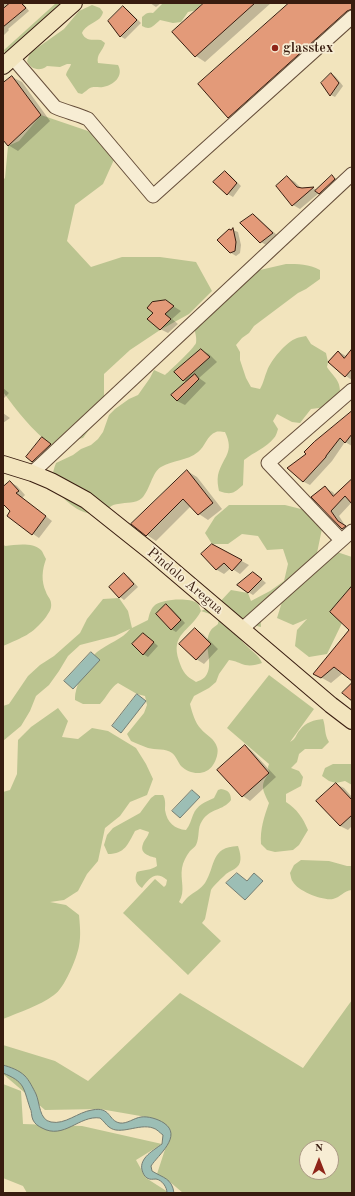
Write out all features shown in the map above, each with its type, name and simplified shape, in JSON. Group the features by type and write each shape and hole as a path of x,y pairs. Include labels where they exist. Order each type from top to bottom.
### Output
{"main road":[{"path":"6,63 74,3"},
{"name":"Pindolo Aregua","path":"3,464 51,481 86,500 150,551 325,700 352,721"}],"street":[{"path":"6,63 55,107 88,119 153,196 352,17"},
{"path":"32,473 352,174"},
{"path":"342,540 268,463 352,390"},
{"path":"242,629 352,531"}],"green space":[{"path":"56,3 62,3 5,53 4,50"},
{"path":"163,3 202,3 197,10 188,12 181,22 173,23 160,20 150,28 142,26 142,17 147,13 153,13"},
{"path":"92,5 100,8 103,12 102,16 84,29 82,33 88,39 101,40 105,43 98,57 98,63 118,65 120,73 117,79 111,84 103,87 89,88 82,94 78,93 66,75 71,64 60,67 47,66 41,69 36,69 30,66 27,61 30,53 64,29 79,11"},
{"path":"41,115 88,131 117,153 103,184 75,205 67,241 91,267 122,257 160,257 196,262 212,291 189,314 160,330 130,350 104,374 104,409 83,438 51,445 25,420 3,392 3,180 5,178 8,146 19,141"},
{"path":"286,264 303,265 316,268 320,270 320,279 298,293 254,326 236,345 240,352 240,360 246,378 251,387 260,389 269,367 279,352 293,340 306,336 311,344 326,353 328,362 327,367 340,386 340,396 327,407 311,409 300,423 292,422 277,414 273,421 278,429 275,436 267,445 244,460 243,485 232,493 219,491 218,475 227,454 229,445 225,432 216,432 210,436 200,450 194,455 158,469 145,495 139,500 114,505 97,514 91,514 79,510 68,502 60,494 53,483 53,472 56,463 91,445 98,439 103,432 109,415 129,399 138,395 154,370 165,375 182,359 196,343 194,327 243,277 260,270"},
{"path":"229,505 285,505 305,510 324,519 317,553 334,551 352,557 352,610 342,623 327,654 309,657 295,646 297,630 307,619 293,625 277,618 282,602 288,598 260,610 261,627 245,623 234,630 243,643 259,658 262,663 247,665 229,660 219,674 216,682 209,688 194,696 190,704 195,721 216,744 218,749 213,765 210,769 202,773 193,773 185,769 170,751 148,748 131,741 127,734 144,713 147,705 145,696 137,694 118,683 100,704 83,704 75,700 75,693 84,670 94,655 101,649 119,639 130,629 115,636 80,645 68,656 49,685 36,696 30,711 21,726 3,741 3,706 9,704 28,676 80,633 87,619 103,599 119,598 128,611 132,628 148,620 154,606 168,600 181,599 193,601 198,604 201,611 218,604 231,590 248,593 251,601 270,591 284,581 288,564 283,549 267,550 258,536 242,534 228,544 212,544 205,533 215,517","holes":["201,611 219,617 218,624 212,629 208,636 208,672 204,678 196,682 185,674 180,665 177,652 179,638 197,618"]},
{"path":"3,544 5,546 29,545 37,547 42,551 46,559 43,571 43,584 51,605 46,617 32,632 3,646"},
{"path":"269,675 314,709 290,742 305,725 313,721 323,719 326,736 329,742 322,749 305,749 299,754 297,762 291,768 299,771 303,777 301,786 286,794 286,802 299,814 308,830 299,845 293,850 275,852 267,850 261,844 262,828 269,803 263,784 269,773 269,764 227,728"},
{"path":"58,708 68,721 62,737 78,739 92,728 108,731 136,748 153,779 147,795 130,802 120,816 105,828 98,861 87,874 78,891 64,900 50,902 66,905 79,915 80,942 78,951 70,973 62,986 58,992 42,1002 3,1019 3,792 10,790 17,774 18,740 31,727"},
{"path":"333,764 352,764 352,785 345,781 336,783 329,781 322,776 325,768"},
{"path":"221,789 229,792 231,800 228,804 205,817 200,824 196,845 187,855 182,866 182,894 179,902 182,904 205,883 215,858 223,850 229,847 238,846 240,862 235,869 226,874 211,890 205,919 202,923 221,941 188,975 123,913 155,879 164,887 166,885 167,880 159,876 153,876 150,878 142,888 136,881 137,872 157,866 156,858 146,854 142,850 149,832 140,829 135,831 125,847 114,854 108,854 104,845 107,835 113,828 140,813 155,795 163,795 166,815 170,822 175,827 186,830 199,806 214,798 218,790"},
{"path":"301,860 329,861 352,866 352,890 333,899 317,897 305,892 293,882 290,873 294,865"},
{"path":"180,993 303,1068 352,1000 352,1193 183,1193 170,1182 157,1174 171,1131 152,1118 100,1109 45,1110 3,1074 3,1045 55,1061 88,1081"},
{"path":"3,1084 21,1091 23,1124 82,1126 162,1144 136,1160 146,1178 168,1192 27,1193 23,1186 3,1178"}],"water":[{"path":"91,652 100,660 73,689 64,681"},
{"path":"137,694 146,701 121,733 112,726"},
{"path":"192,790 200,797 180,818 172,811"},
{"path":"237,873 247,881 254,873 263,881 245,900 226,883"},
{"path":"3,1065 23,1074 31,1084 36,1094 40,1111 47,1121 61,1122 87,1111 98,1109 103,1110 113,1120 120,1123 125,1123 144,1117 153,1118 164,1123 169,1128 171,1134 170,1139 151,1166 152,1171 169,1181 174,1193 167,1193 162,1182 156,1179 147,1178 142,1170 145,1158 162,1144 163,1135 157,1130 148,1127 124,1130 113,1129 100,1118 85,1120 57,1131 50,1131 42,1128 33,1120 31,1109 22,1086 16,1079 3,1073"}],"building":[{"path":"10,3 21,3 26,8 3,27 3,9"},
{"path":"204,3 255,3 195,57 172,32"},
{"name":"glasstex","path":"289,3 352,3 352,9 347,11 228,118 198,84"},
{"path":"123,6 137,20 120,37 108,21"},
{"path":"331,73 339,83 330,96 321,83"},
{"path":"12,76 41,115 8,146 3,140 3,83"},
{"path":"225,171 237,183 227,195 213,182"},
{"path":"332,175 335,179 319,194 315,191"},
{"path":"287,176 297,187 314,187 292,206 276,186"},
{"path":"253,214 273,233 260,243 240,223"},
{"path":"233,228 236,242 235,251 230,253 217,240 229,229 231,230"},
{"path":"166,300 174,306 165,314 171,319 160,330 147,319 153,313 147,308 152,302"},
{"path":"201,349 210,357 183,381 174,372"},
{"path":"352,349 352,369 345,377 328,362 338,351 344,358"},
{"path":"195,374 199,379 177,401 171,395"},
{"path":"352,411 352,434 345,443 340,438 326,457 303,482 287,468 306,454 304,452 314,442"},
{"path":"42,437 51,444 32,462 26,457"},
{"path":"187,470 213,503 198,515 183,499 146,536 131,524"},
{"path":"352,479 352,504 345,496 331,511 338,521 346,526 342,529 311,497 325,486 333,496"},
{"path":"10,481 19,491 16,493 46,516 32,535 7,516 10,511 3,504 3,487"},
{"path":"212,544 242,560 232,571 224,563 216,570 201,554"},
{"path":"253,572 262,579 248,593 237,585"},
{"path":"124,573 134,584 119,598 109,587"},
{"path":"352,586 352,681 334,667 321,678 313,674 349,630 330,612"},
{"path":"166,604 181,620 171,630 156,614"},
{"path":"195,628 211,644 196,660 179,644"},
{"path":"143,633 154,642 143,655 132,644"},
{"path":"352,683 352,701 342,693"},
{"path":"245,745 269,773 242,797 217,770"},
{"path":"336,783 352,800 352,815 340,826 316,801"}],"place":[{"name":"glasstex","path":"275,48"}]}
